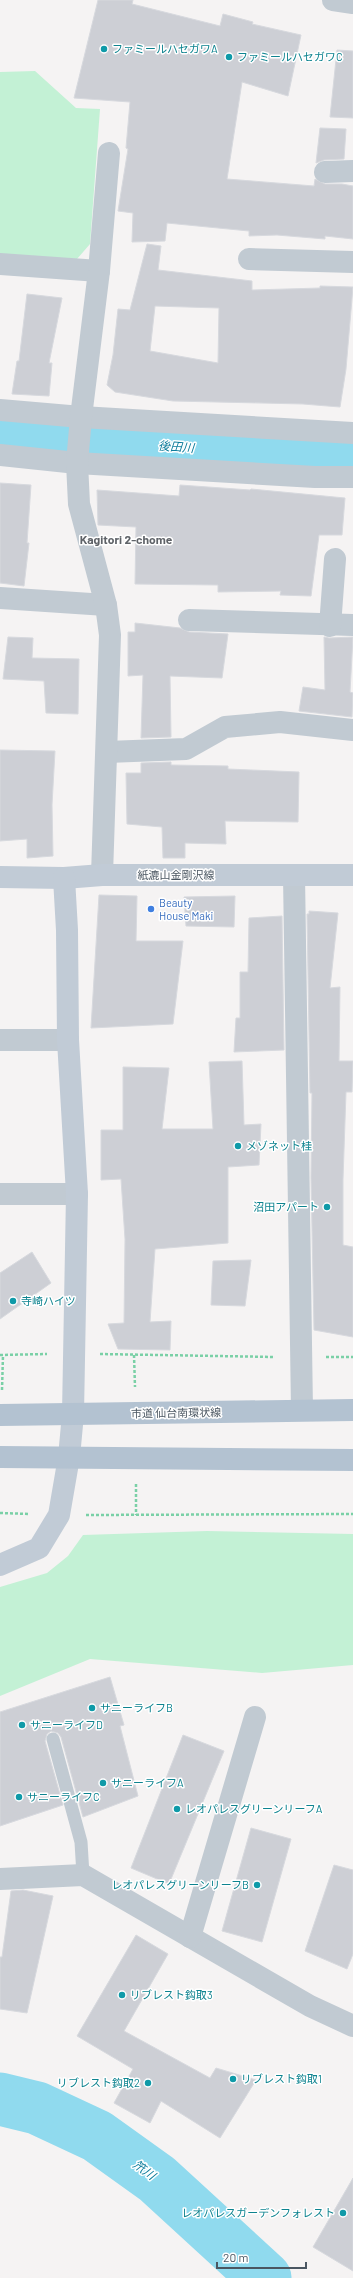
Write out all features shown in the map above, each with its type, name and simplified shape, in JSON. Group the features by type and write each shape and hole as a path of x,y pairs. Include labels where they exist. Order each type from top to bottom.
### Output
{"main road":[{"name":"市道 仙台南環状線","path":"0,1416 353,1410"},
{"path":"0,1457 353,1460"}],"street":[{"path":"333,0 353,3"},
{"path":"102,875 110,635 106,605 79,504 78,459 80,424 100,271 109,152"},
{"path":"325,172 353,171"},
{"path":"249,259 353,262"},
{"path":"0,264 100,271"},
{"path":"0,410 80,424 353,433"},
{"path":"0,455 78,459 307,477 353,477"},
{"path":"330,626 335,559"},
{"path":"0,598 106,605"},
{"path":"189,620 330,626 353,625"},
{"path":"107,752 186,749 225,727 280,722 353,730"},
{"name":"紙漉山金剛沢線","path":"0,877 64,878 102,875 353,875"},
{"path":"294,875 302,1410"},
{"path":"0,1565 39,1548 59,1515 70,1457 77,1194 68,1040 67,930 64,878"},
{"path":"0,1040 68,1040"},
{"path":"0,1194 77,1194"},
{"path":"190,1937 255,1717"},
{"path":"0,1879 83,1875 310,2006 353,2026"}],"lane":[{"path":"53,1739 81,1842 83,1875"}],"path":[{"path":"0,1355 73,1354 353,1357"},
{"path":"0,1513 59,1515 353,1514"}],"green space":[{"path":"35,71 76,108 100,109 90,244 77,259 0,255 0,72"},
{"path":"207,1531 353,1534 353,1665 262,1673 90,1659 0,1696 0,1587 47,1573 68,1556 83,1535"}],"building":[{"path":"98,0 133,0 132,4 220,26 223,14 253,22 252,24 301,35 288,96 242,82 227,179 314,186 315,179 325,184 342,184 353,186 353,239 325,236 325,239 277,235 249,236 249,231 167,223 165,241 132,242 133,213 118,211 128,149 126,148 130,102 74,98"},
{"path":"337,50 353,51 353,118 330,117"},
{"path":"320,128 346,129 344,159 324,160 316,163"},
{"path":"147,244 161,246 158,270 252,281 252,290 320,288 320,286 353,287 346,369 340,407 303,404 173,401 115,392 107,385 113,355 118,309 130,310","holes":["155,306 219,308 218,363 150,351"]},
{"path":"27,294 62,298 49,363 52,363 49,396 12,394 17,361 19,361"},
{"path":"0,483 31,485 27,543 29,543 24,586 0,583"},
{"path":"180,485 251,489 345,498 342,535 319,535 311,596 280,595 281,591 218,592 218,585 135,584 136,527 98,525 97,490 179,496"},
{"path":"135,623 180,628 189,632 228,634 222,678 170,676 171,737 141,738 143,675 128,676 128,632 135,632"},
{"path":"8,637 33,638 32,658 79,659 78,714 46,713 44,681 3,679"},
{"path":"324,637 353,637 350,692 353,693 352,717 299,711 303,687 325,690"},
{"path":"0,750 55,751 52,805 53,856 27,858 27,839 0,841"},
{"path":"171,762 171,765 228,766 228,769 299,772 298,822 225,821 226,844 185,843 185,858 163,858 162,827 127,824 126,773 141,773 141,763"},
{"path":"99,895 137,896 136,941 183,941 173,1024 91,1028"},
{"path":"235,896 234,927 186,926 184,897"},
{"path":"309,911 338,913 330,988 340,987 339,1061 353,1061 352,1092 346,1092 343,1179 343,1245 353,1247 353,1337 314,1330 311,1178 312,1093 310,1093 307,914 309,914"},
{"path":"282,916 284,1050 234,1052 236,1018 240,1018 240,972 248,972 249,918"},
{"path":"242,1061 244,1125 261,1124 259,1165 228,1167 228,1243 155,1249 150,1322 171,1321 170,1350 118,1349 108,1324 124,1323 125,1239 121,1179 101,1180 101,1130 123,1130 123,1067 169,1068 162,1129 213,1129 209,1062"},
{"name":"寺崎ハイツ","path":"32,1252 51,1283 0,1319 0,1273"},
{"path":"251,1260 245,1306 211,1305 213,1261"},
{"path":"110,1677 124,1725 120,1726 138,1796 83,1817 61,1737 58,1733 51,1731 47,1734 45,1741 63,1805 0,1826 0,1712"},
{"name":"レオパレスグリーンリーフA","path":"183,1735 224,1751 169,1884 131,1868"},
{"name":"レオパレスグリーンリーフB","path":"251,1828 291,1839 262,1942 222,1931"},
{"path":"334,1865 353,1870 353,1954 347,1969 305,1951"},
{"path":"23,1890 53,1896 27,2013 0,2009 0,1957 2,1957 11,1891"},
{"path":"136,1935 168,1954 124,2031 210,2078 216,2068 256,2080 220,2138 161,2101 150,2123 114,2103 133,2069 77,2036"},
{"name":"レオパレスガーデンフォレスト","path":"353,2178 353,2271 313,2247"}],"waterway":[{"name":"後田川","path":"0,433 305,457 353,454"},
{"name":"笊川","path":"0,2099 37,2108 97,2136 157,2179 265,2278"}],"place":[{"name":"ファミールハセガワA","path":"104,49"},
{"name":"ファミールハセガワC","path":"229,57"},
{"name":"Beauty House Maki","path":"151,909"},
{"name":"メゾネット桂","path":"238,1146"},
{"name":"沼田アパート","path":"327,1207"},
{"name":"寺崎ハイツ","path":"13,1301"},
{"name":"サニーライフB","path":"92,1708"},
{"name":"サニーライフD","path":"22,1725"},
{"name":"サニーライフA","path":"103,1783"},
{"name":"サニーライフC","path":"19,1797"},
{"name":"レオパレスグリーンリーフA","path":"177,1809"},
{"name":"レオパレスグリーンリーフB","path":"257,1885"},
{"name":"リブレスト鈎取3","path":"122,1995"},
{"name":"リブレスト鈎取1","path":"233,2079"},
{"name":"リブレスト鈎取2","path":"148,2083"},
{"name":"レオパレスガーデンフォレスト","path":"343,2213"}],"district":[{"name":"Kagitori 2-chome","path":"126,540"}]}
